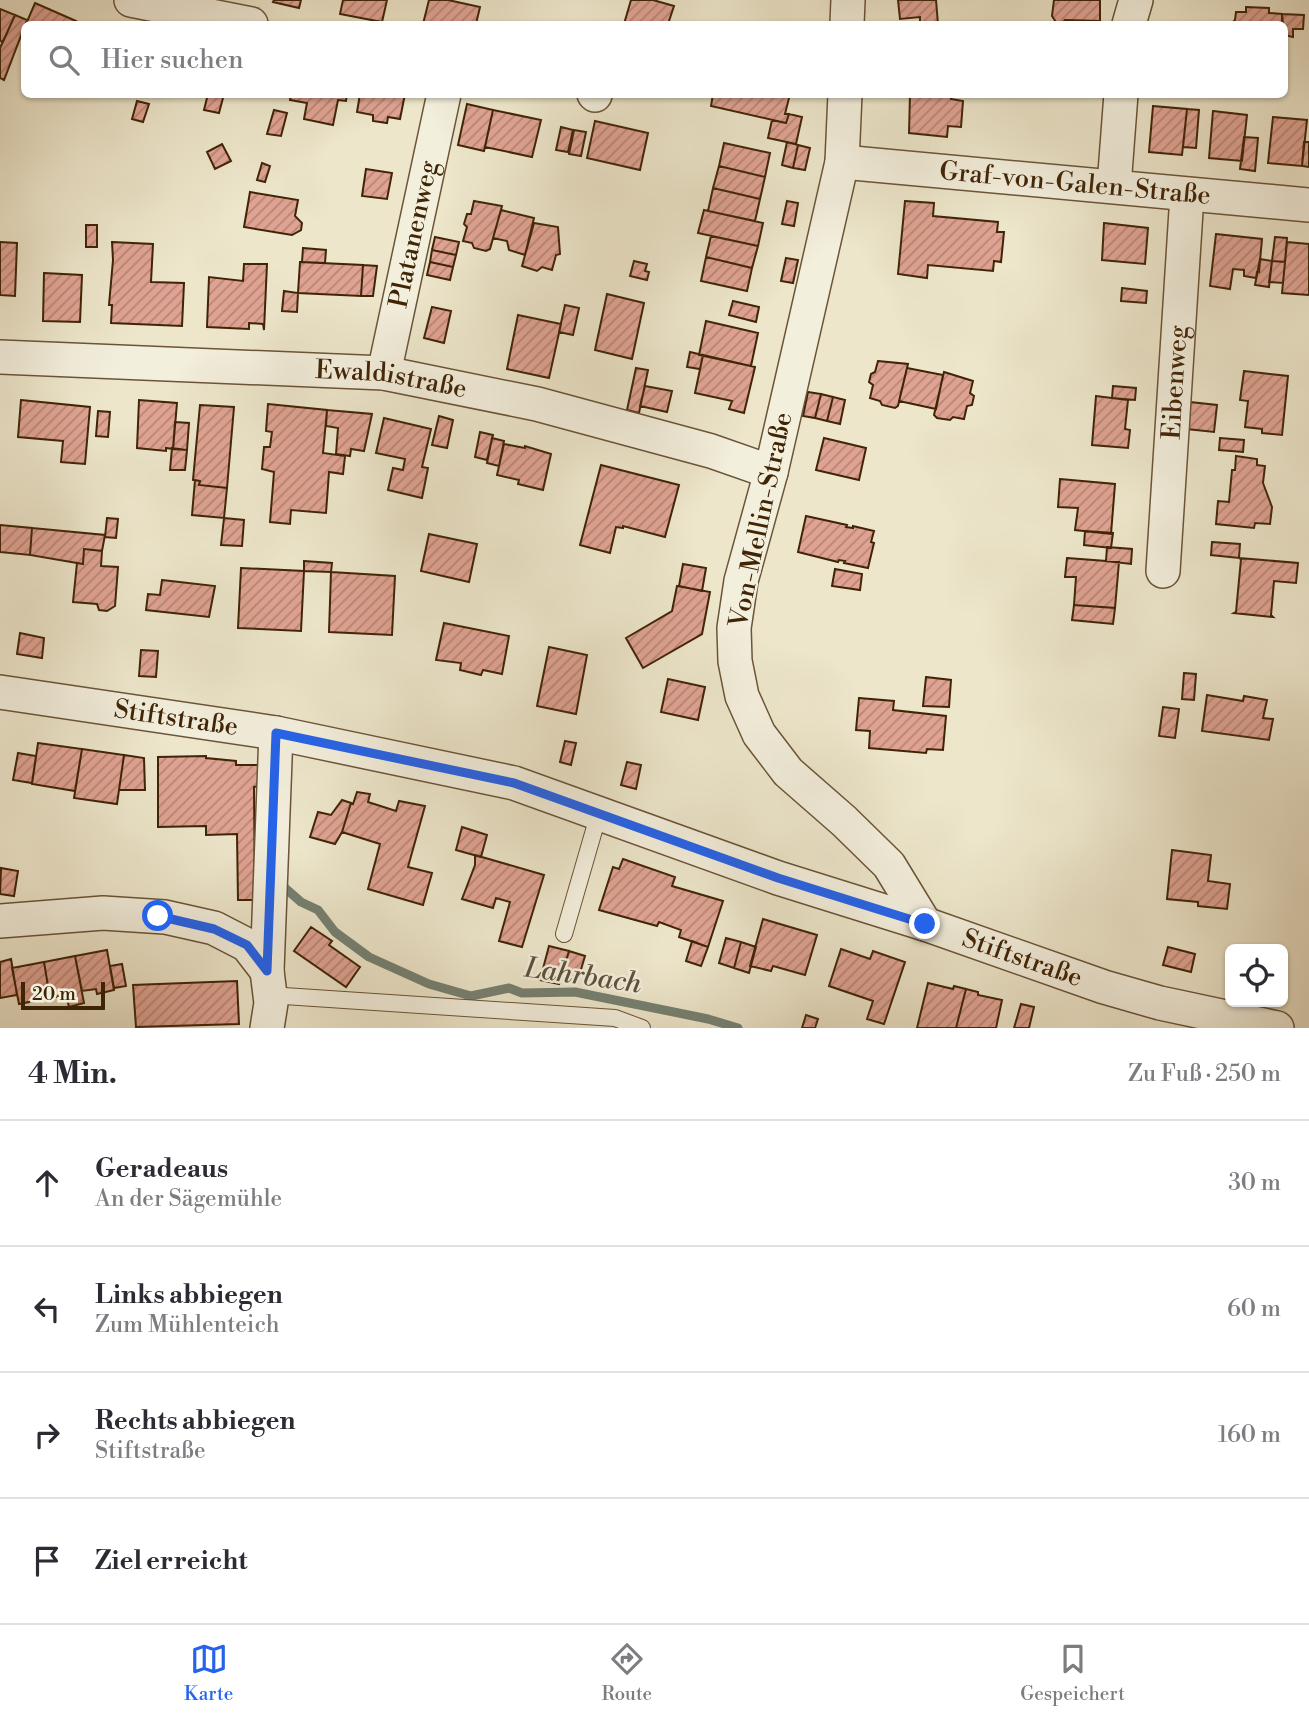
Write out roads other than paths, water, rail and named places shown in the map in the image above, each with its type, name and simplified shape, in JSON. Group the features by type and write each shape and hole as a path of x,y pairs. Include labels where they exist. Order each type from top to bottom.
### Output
{"street":[{"path":"131,0 236,21"},
{"path":"847,21 848,0"},
{"path":"1130,21 1136,0"},
{"name":"Platanenweg","path":"384,373 443,98"},
{"name":"Von-Mellin-Straße","path":"845,98 842,162 771,472 741,581 734,628 735,662 742,696 759,734 788,772 890,865 925,924"},
{"path":"1114,186 1121,98"},
{"name":"Graf-von-Galen-Straße","path":"842,162 1309,205"},
{"name":"Eibenweg","path":"1163,571 1187,195"},
{"name":"Ewaldistraße","path":"0,357 384,373 537,404 711,451 771,472"},
{"name":"Stiftstraße","path":"0,691 276,733 514,783 778,878 925,924 1104,987 1160,1003 1277,1028"},
{"path":"267,1028 271,1003 268,983 276,733"},
{"path":"0,921 103,913 165,917 214,929 247,945 268,983"}],"lane":[{"path":"564,934 599,813"},
{"path":"268,983 615,1018 642,1028"}],"waterway":[{"name":"Lahrbach","path":"285,888 301,902 318,910 335,932 369,957 429,984 471,996 509,988 522,993 575,992 708,1019 738,1028"}]}
